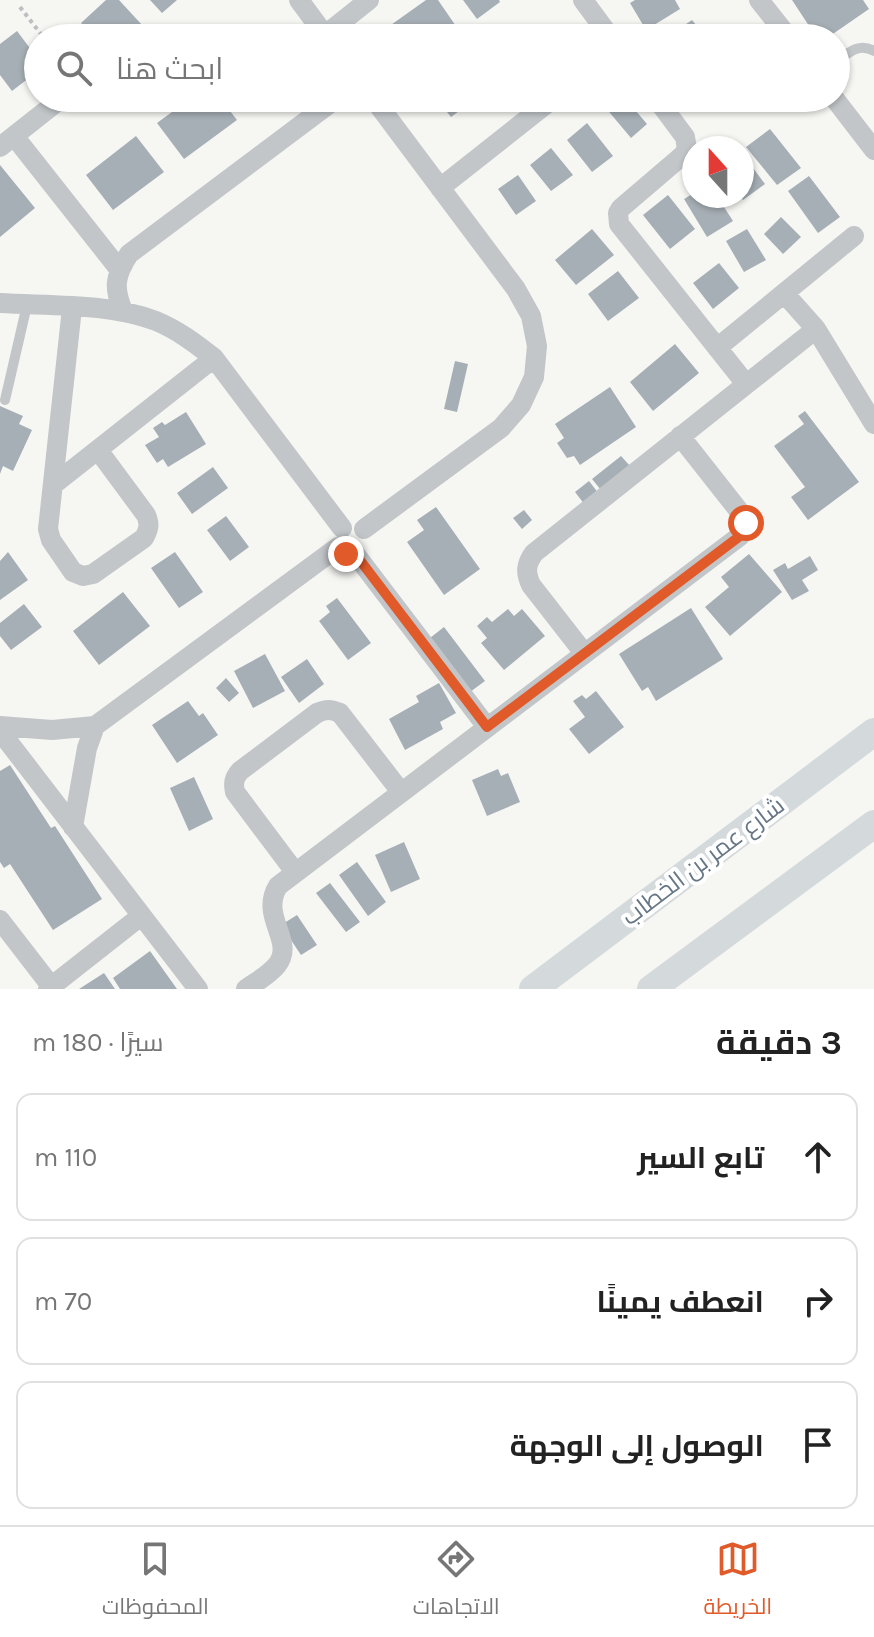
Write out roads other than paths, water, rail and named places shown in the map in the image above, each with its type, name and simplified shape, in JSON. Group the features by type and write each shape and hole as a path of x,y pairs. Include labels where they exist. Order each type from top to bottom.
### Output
{"street":[{"path":"299,0 317,24"},
{"path":"340,24 369,0"},
{"path":"583,0 601,24"},
{"path":"759,0 778,24"},
{"path":"44,112 7,142 119,269"},
{"path":"123,311 117,298 116,283 119,269 129,254 318,112"},
{"path":"0,728 52,730 95,726 345,544 353,524 364,529 501,428 521,405 534,377 537,346 531,316 516,289 383,112"},
{"path":"440,188 536,112"},
{"path":"666,112 685,137 687,149 621,208 619,224 746,384"},
{"path":"845,112 874,150"},
{"path":"717,348 854,236"},
{"path":"784,293 816,329 874,424"},
{"path":"0,303 123,311 167,326 214,358 345,544 487,727"},
{"path":"72,308 48,535 73,572 83,576 93,574 144,538 148,531 146,515 98,450"},
{"path":"584,653 531,585 526,574 527,562 534,553 816,329"},
{"path":"53,485 214,358"},
{"path":"246,989 278,964 283,953 271,905 278,886 745,530 743,516 680,436"},
{"path":"295,872 235,792 233,785 240,771 317,713 333,710 340,713 401,792"},
{"path":"73,827 87,748 95,726"},
{"path":"0,728 198,989"},
{"name":"شارع عمر بن الخطاب","path":"533,989 874,732"},
{"path":"651,989 874,824"},
{"path":"0,920 50,988 141,916"}],"lane":[{"path":"850,52 867,47 874,51"},
{"path":"5,400 27,305"}]}
